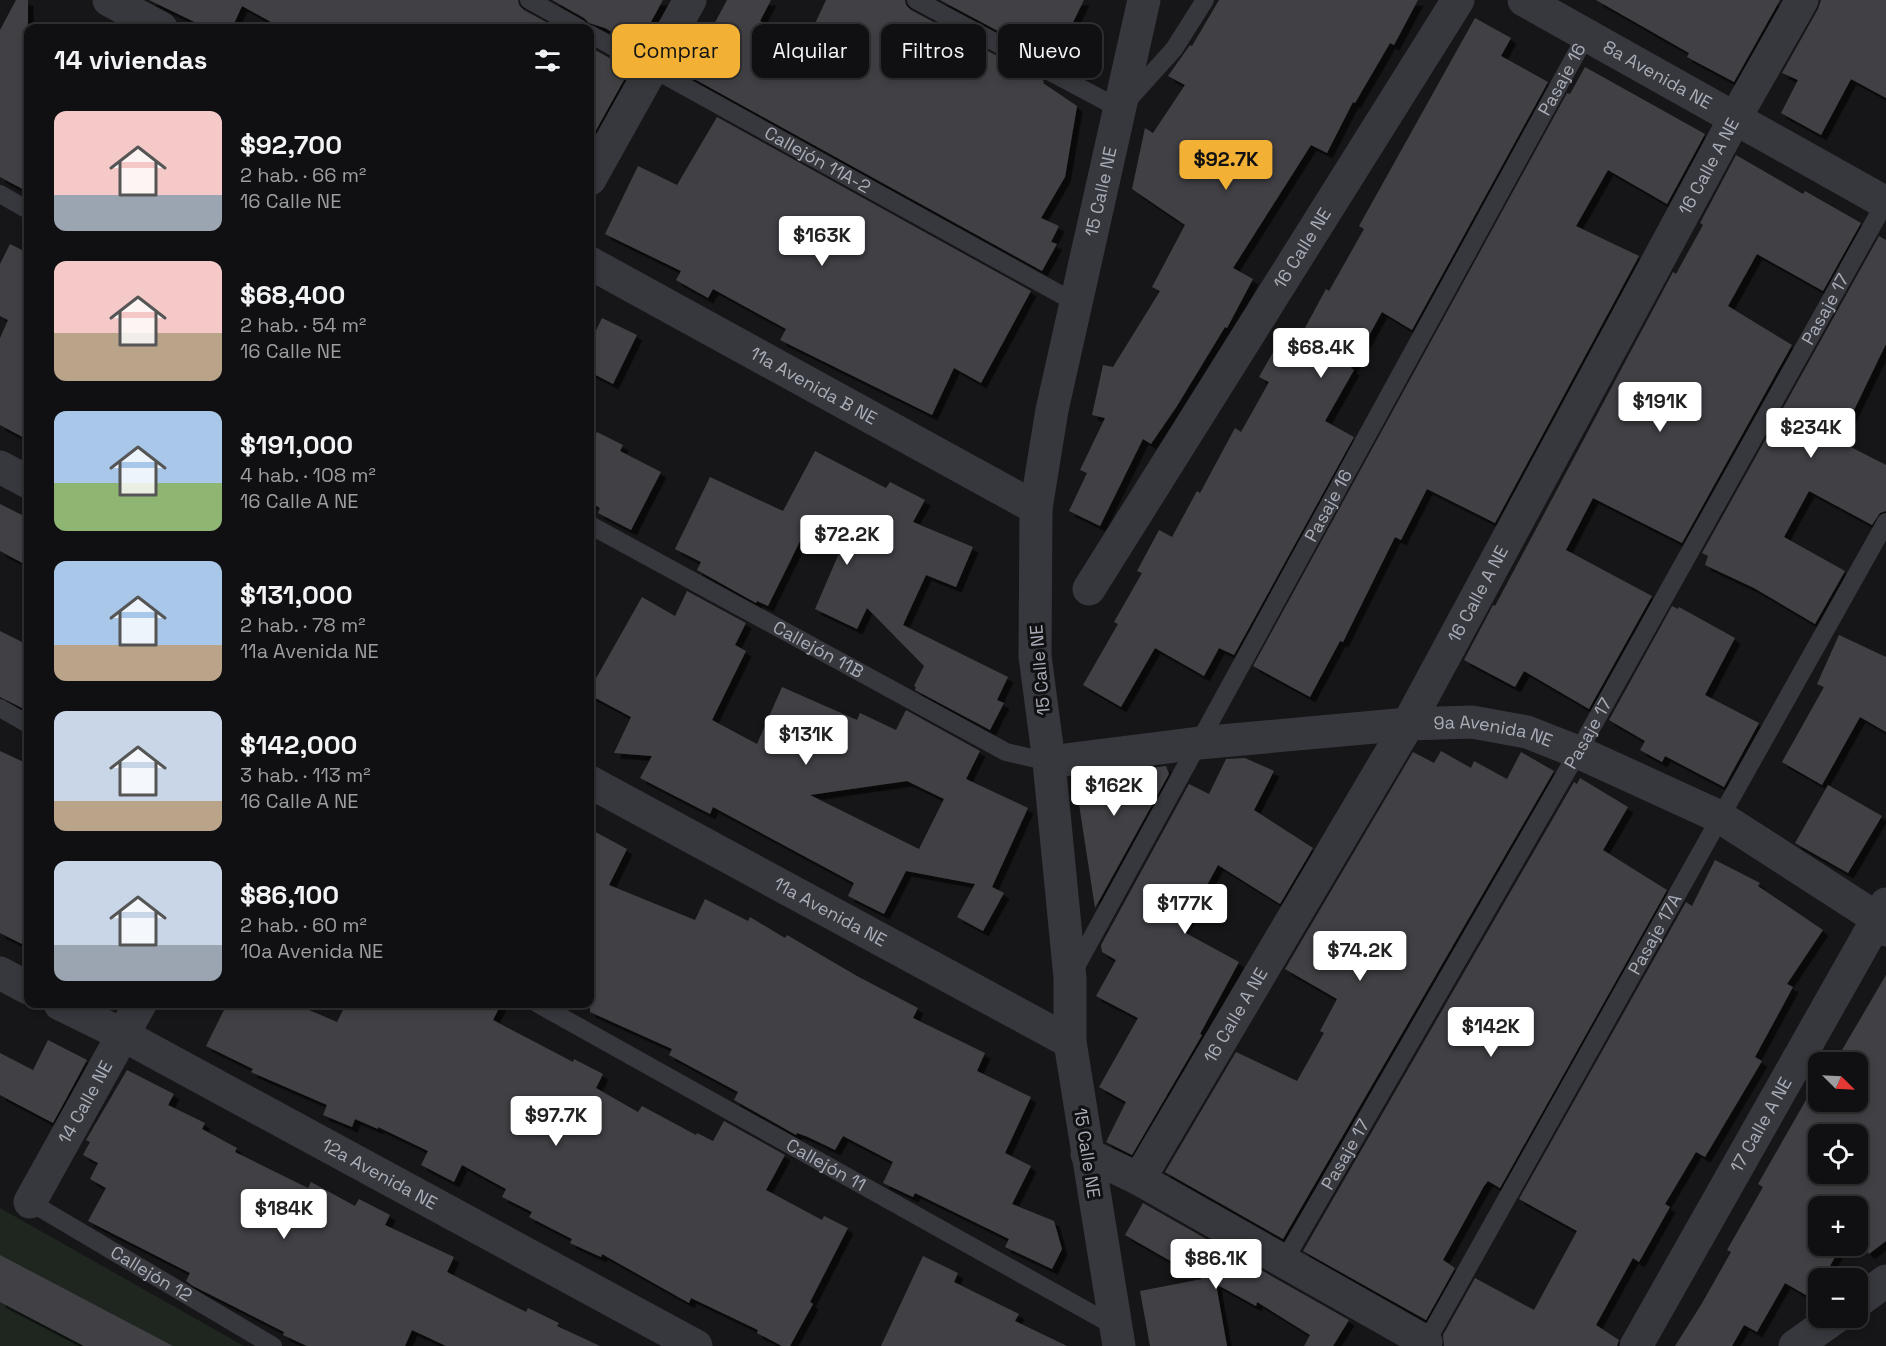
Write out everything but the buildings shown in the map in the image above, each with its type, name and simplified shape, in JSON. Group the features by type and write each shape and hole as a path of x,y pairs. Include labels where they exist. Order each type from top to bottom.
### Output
{"street":[{"path":"109,0 154,24"},
{"path":"676,24 690,0"},
{"name":"15 Calle NE","path":"1117,1337 1070,1042 1070,978 1049,762 1035,656 1036,508 1052,410 1144,0"},
{"name":"16 Calle NE","path":"1089,589 1458,0"},
{"name":"8a Avenida NE","path":"1524,0 1886,202"},
{"name":"16 Calle A NE","path":"1139,1179 1408,724 1735,118 1802,0"},
{"path":"594,172 646,78"},
{"name":"11a Avenida B NE","path":"594,265 1036,508"},
{"path":"0,467 24,480"},
{"name":"9a Avenida NE","path":"1049,762 1199,743 1408,724 1472,722 1527,732 1578,752 1720,817 1883,918"},
{"name":"11a Avenida NE","path":"594,784 1070,1042"},
{"name":"17 Calle A NE","path":"1636,1346 1883,918"},
{"path":"0,973 24,986"},
{"name":"12a Avenida NE","path":"68,1008 123,1035 696,1346"},
{"name":"14 Calle NE","path":"30,1202 138,1008"},
{"path":"1087,1154 1139,1179 1425,1344"},
{"path":"1868,1294 1886,1281"},
{"path":"1795,1346 1820,1328"}],"lane":[{"path":"529,0 572,24"},
{"path":"916,0 1120,109 1174,49 1204,0"},
{"name":"Pasaje 16","path":"1070,978 1587,34"},
{"name":"Callejón 11A-2","path":"594,36 612,47"},
{"name":"Callejón 11A-2","path":"667,78 1076,303"},
{"path":"0,194 24,208"},
{"name":"Pasaje 17","path":"1284,1261 1578,752 1886,202"},
{"name":"Pasaje 17A","path":"1425,1344 1886,522"},
{"name":"Callejón 11B","path":"594,527 1006,752 1049,762"},
{"path":"0,708 24,722"},
{"name":"Callejón 11","path":"545,1008 1117,1337"},
{"name":"Callejón 12","path":"30,1202 273,1346"}],"shaded area":[{"path":"0,1208 244,1346 0,1346"}]}
